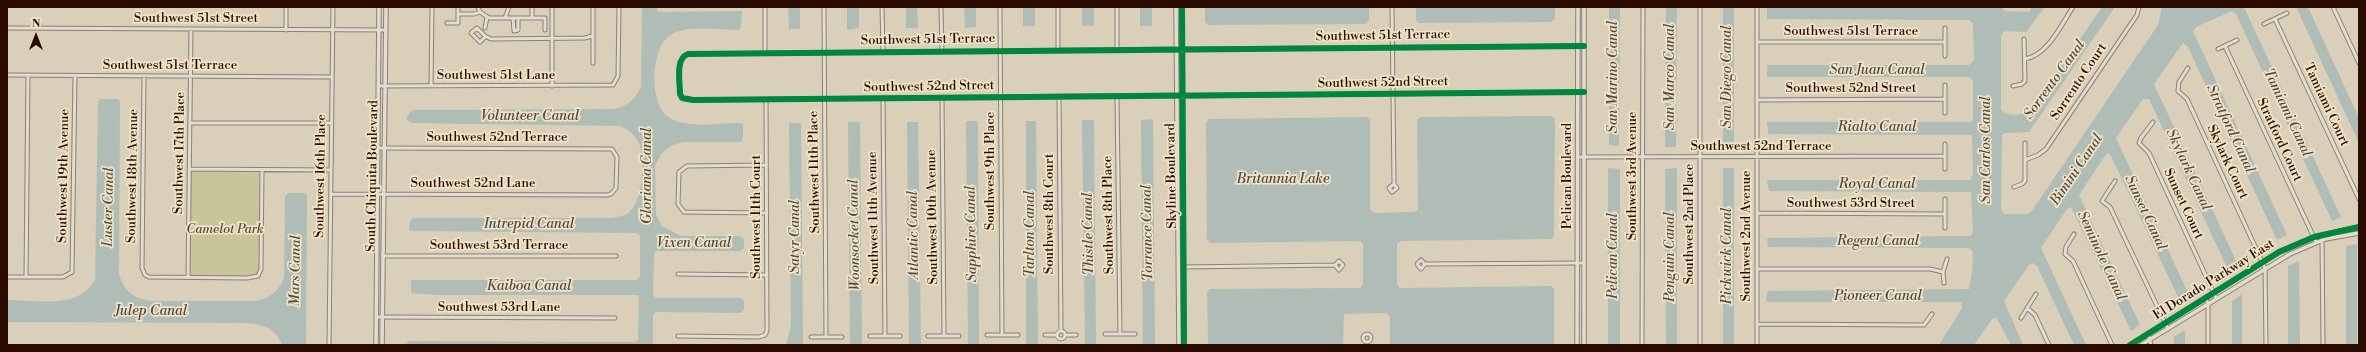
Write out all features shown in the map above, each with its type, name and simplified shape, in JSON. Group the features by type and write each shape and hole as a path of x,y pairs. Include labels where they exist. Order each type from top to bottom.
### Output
{"street":[{"path":"286,7 286,30"},
{"name":"Southwest 16th Place","path":"329,345 333,7"},
{"name":"South Chiquita Boulevard","path":"376,345 380,7"},
{"name":"South Chiquita Boulevard","path":"382,345 386,7"},
{"path":"431,86 432,7"},
{"path":"447,23 458,23 458,7"},
{"path":"478,7 480,12 487,17 545,18 545,30"},
{"path":"505,18 509,7"},
{"path":"532,7 532,18"},
{"path":"552,7 552,86"},
{"path":"592,62 593,7"},
{"name":"Southwest 51st Lane","path":"379,86 613,85 618,76 619,7"},
{"path":"765,7 765,53"},
{"name":"Southwest 11th Place","path":"824,7 826,337"},
{"path":"882,7 883,52"},
{"path":"941,7 942,51"},
{"name":"Southwest 9th Place","path":"1000,7 1002,335"},
{"path":"1058,7 1058,50"},
{"path":"1117,7 1117,50"},
{"name":"Skyline Boulevard","path":"1176,7 1179,345"},
{"name":"Skyline Boulevard","path":"1182,7 1184,345"},
{"path":"1392,7 1394,184"},
{"name":"Pelican Boulevard","path":"1577,345 1578,7"},
{"name":"Pelican Boulevard","path":"1584,7 1584,345"},
{"name":"Southwest 3rd Avenue","path":"1642,345 1643,7"},
{"name":"Southwest 2nd Place","path":"1700,7 1700,345"},
{"name":"Southwest 2nd Avenue","path":"1757,7 1757,345"},
{"path":"2025,59 2034,57 2044,49 2074,7"},
{"name":"Sorrento Court","path":"2025,160 2038,155 2046,149 2137,15 2139,7"},
{"path":"2333,7 2359,63"},
{"path":"458,14 474,14 480,12"},
{"path":"2264,24 2287,13"},
{"path":"485,28 487,17"},
{"path":"512,18 512,30 517,31 518,18"},
{"name":"Tamiami Court","path":"2275,19 2359,199"},
{"name":"Southwest 51st Street","path":"7,28 385,30"},
{"path":"485,36 480,42 471,33 476,28 491,39 552,39 584,38 592,36"},
{"path":"1945,28 1945,56"},
{"name":"Southwest 17th Place","path":"188,277 191,29"},
{"path":"2013,86 2022,84 2025,81 2024,39"},
{"path":"2218,49 2237,40"},
{"name":"Southwest 51st Terrace","path":"1757,42 1945,42"},
{"name":"Southwest 51st Terrace","path":"1182,49 1584,46"},
{"name":"Stratford Court","path":"2225,46 2316,242"},
{"path":"1176,49 1182,49"},
{"name":"Southwest 51st Terrace","path":"682,98 680,94 681,58 688,54 1176,49"},
{"name":"Skylark Court","path":"2188,68 2179,80 2178,90 2187,100 2265,268"},
{"name":"Southwest 51st Terrace","path":"7,75 332,77"},
{"path":"7,277 26,277 28,75"},
{"name":"Southwest 19th Avenue","path":"26,277 70,275 73,264 75,76"},
{"name":"Southwest 18th Avenue","path":"144,76 142,268 145,275 149,277 188,277"},
{"path":"1945,85 1945,114"},
{"name":"Southwest 52nd Street","path":"1182,96 1584,92"},
{"path":"1176,95 1182,96"},
{"name":"Southwest 52nd Street","path":"682,98 686,100 766,100 1176,95"},
{"name":"Southwest 8th Place","path":"1117,96 1120,334"},
{"name":"Southwest 8th Court","path":"1059,97 1061,331"},
{"name":"Southwest 10th Avenue","path":"942,98 944,336"},
{"name":"Southwest 11th Avenue","path":"883,99 885,336"},
{"name":"Southwest 11th Court","path":"678,336 759,336 765,335 768,327 766,100"},
{"name":"Southwest 52nd Street","path":"1757,100 1945,100"},
{"name":"Sunset Court","path":"2153,122 2141,138 2140,143 2149,154 2216,298"},
{"path":"190,123 332,123"},
{"path":"2014,186 2022,184 2025,181 2025,143"},
{"path":"1945,144 1945,169"},
{"name":"Southwest 52nd Terrace","path":"378,148 607,148 615,151 617,168 614,192"},
{"name":"Southwest 52nd Terrace","path":"1578,157 1945,156"},
{"path":"766,165 687,166 681,168 678,181 678,204 681,210 689,213 767,213"},
{"path":"190,169 331,170"},
{"path":"188,277 255,278 258,276 261,269 262,170"},
{"path":"2115,181 2102,201 2110,207 2168,329"},
{"name":"Southwest 52nd Lane","path":"331,194 607,195 614,192"},
{"path":"1945,200 1945,228"},
{"name":"Southwest 53rd Street","path":"1757,213 1945,214"},
{"name":"El Dorado Parkway East","path":"2130,345 2262,263 2293,246 2314,237 2359,227"},
{"name":"El Dorado Parkway East","path":"2141,345 2291,253 2322,240 2359,233"},
{"path":"2074,234 2067,245 2065,254 2072,260 2112,345"},
{"path":"2322,235 2323,345"},
{"name":"Southwest 53rd Terrace","path":"382,256 616,256"},
{"path":"1944,283 1943,272 1946,259"},
{"path":"1425,264 1584,263"},
{"path":"1178,266 1335,265"},
{"path":"2265,268 2266,345"},
{"path":"1757,269 1930,269 1943,272"},
{"path":"678,274 767,275"},
{"path":"2021,318 2036,294"},
{"path":"2205,298 2208,303 2208,345"},
{"path":"2027,308 2035,315 2049,345"},
{"path":"1757,324 1924,325 1932,314"},
{"name":"Southwest 53rd Lane","path":"376,318 615,318"},
{"path":"1057,335 1061,331 1065,335"},
{"path":"1105,334 1135,334"},
{"path":"2148,334 2151,339 2151,345"},
{"path":"987,335 1018,335"},
{"path":"1045,335 1057,335 1062,339 1065,335 1076,335"},
{"path":"870,336 900,336"},
{"path":"928,336 959,336"},
{"path":"811,337 842,337"}],"green space":[{"name":"Camelot Park","path":"190,169 262,170 261,269 258,276 255,278 188,277"}],"water":[{"path":"642,7 657,7 657,11 661,12 742,11 741,27 739,30 696,29 679,31 672,34 665,40 659,50 654,76 658,101 663,111 670,118 686,123 704,125 743,124 743,138 741,142 684,142 672,145 661,154 655,166 656,215 662,226 681,236 740,236 744,239 744,248 740,251 656,251 654,253 653,295 656,298 741,298 744,301 744,309 741,313 656,312 653,315 653,345 405,345 409,341 634,342 638,340 639,298 637,295 437,295 411,293 411,280 637,280 640,276 640,236 637,233 409,230 410,221 413,218 610,218 625,215 635,204 641,181 641,150 634,135 620,126 411,123 406,119 410,112 414,110 614,109 623,106 636,96 641,87"},
{"path":"788,7 800,7 800,29 789,29"},
{"path":"847,7 859,7 859,28 847,30"},
{"path":"906,7 917,7 918,28 906,28"},
{"path":"964,7 976,7 976,27 965,28"},
{"path":"1023,7 1035,7 1035,26 1023,26"},
{"path":"1082,7 1094,7 1094,26 1082,26"},
{"path":"1140,7 1152,7 1152,26 1140,26"},
{"path":"1205,7 1369,7 1369,21 1366,24 1208,25 1205,22"},
{"path":"1416,7 1555,7 1555,19 1551,22 1419,23 1416,20"},
{"name":"San Marino Canal","path":"1609,7 1620,7 1619,146 1609,145"},
{"name":"San Marco Canal","path":"1666,7 1677,7 1676,147 1665,147"},
{"name":"San Diego Canal","path":"1723,7 1734,7 1734,146 1723,146"},
{"path":"2002,7 2004,11 2029,12 2032,7 2045,7 2026,32 2004,31 2001,36 2001,110 2008,114 2016,115 2025,113 2032,109 2102,7 2115,7 2029,132 2005,133 2002,135 2001,209 2004,214 2027,214 2031,212 2158,25 2162,7 2244,7 2341,217 2332,221 2236,14 2232,11 2196,27 2193,31 2287,235 2277,240 2188,47 2183,43 2154,84 2238,265 2228,270 2149,99 2143,99 2116,138 2189,295 2180,301 2111,156 2107,153 2079,195 2140,325 2131,331 2071,207 2067,209 2041,248 2086,345 2074,345 2037,266 2033,263 2029,265 2004,301 2023,345 2011,345 1996,317 1992,319 1974,345 1939,345 1962,308 1961,302 1768,302 1766,300 1768,291 1969,289 1972,273 1973,252 1969,248 1768,247 1767,238 1971,236 1973,233 1971,192 1769,191 1767,180 1970,180 1973,174 1972,135 1768,134 1767,122 1971,122 1973,119 1973,80 1969,77 1767,77 1767,65 1969,65 1974,60 1973,24 1969,20 1767,19 1767,8"},
{"path":"2296,7 2308,7 2359,118 2359,143"},
{"path":"100,99 118,99 120,101 119,273 123,285 127,290 141,299 154,301 255,301 269,297 276,291 284,278 285,196 288,193 304,193 307,195 306,345 282,345 273,331 269,328 248,323 7,322 7,300 43,302 67,300 78,296 88,289 95,280 98,102"},
{"name":"Britannia Lake","path":"1552,116 1555,119 1554,236 1551,239 1401,241 1397,244 1397,284 1400,288 1551,286 1554,289 1554,345 1390,345 1390,317 1386,313 1344,314 1343,345 1208,345 1207,292 1210,289 1360,288 1363,284 1363,245 1361,241 1210,243 1207,239 1206,122 1209,119 1367,117 1370,120 1370,209 1374,213 1414,212 1418,210 1417,120 1420,117"},
{"name":"Torrance Canal","path":"1153,119 1155,345 1143,345 1141,120"},
{"name":"Thistle Canal","path":"1082,120 1094,120 1096,345 1085,345"},
{"name":"Sapphire Canal","path":"966,121 978,121 979,345 968,345"},
{"name":"Tarlton Canal","path":"1026,121 1036,121 1038,345 1026,345"},
{"name":"Woonsocket Canal","path":"848,122 860,122 862,345 850,345"},
{"name":"Atlantic Canal","path":"907,122 918,122 921,345 909,345"},
{"name":"Satyr Canal","path":"789,123 801,123 803,345 786,345 791,326"},
{"name":"Pelican Canal","path":"1608,168 1620,169 1620,345 1608,345"},
{"name":"Penguin Canal","path":"1677,168 1677,345 1666,345 1665,169"},
{"name":"Pickwick Canal","path":"1723,168 1734,168 1734,345 1723,345"},
{"path":"2357,244 2357,345 2346,345 2346,246"},
{"path":"2299,261 2300,345 2288,345 2288,266"},
{"path":"2242,294 2242,345 2232,345 2232,301"},
{"path":"2185,330 2185,345 2174,345 2174,337"}],"cycle path":[{"path":"1182,7 1184,345"},
{"path":"1584,46 688,54 681,60 679,71 680,94 682,98 693,100 1584,92"},
{"path":"2130,345 2279,252 2314,237 2359,227"}],"water label":[{"name":"San Juan Canal","path":"1877,71"},
{"name":"Sorrento Canal","path":"2055,80"},
{"name":"Tamiami Canal","path":"2287,113"},
{"name":"Volunteer Canal","path":"530,117"},
{"name":"Rialto Canal","path":"1877,128"},
{"name":"Stratford Canal","path":"2230,129"},
{"name":"San Carlos Canal","path":"1987,150"},
{"name":"Bimini Canal","path":"2077,170"},
{"name":"Skylark Canal","path":"2188,170"},
{"name":"Gloriana Canal","path":"648,176"},
{"name":"Royal Canal","path":"1877,185"},
{"name":"Luster Canal","path":"109,207"},
{"name":"Sunset Canal","path":"2145,213"},
{"name":"Intrepid Canal","path":"529,225"},
{"name":"Regent Canal","path":"1878,242"},
{"name":"Vixen Canal","path":"694,244"},
{"name":"Seminole Canal","path":"2101,256"},
{"name":"Mars Canal","path":"296,271"},
{"name":"Kaiboa Canal","path":"529,287"},
{"name":"Pioneer Canal","path":"1878,297"},
{"name":"Julep Canal","path":"151,312"}]}
